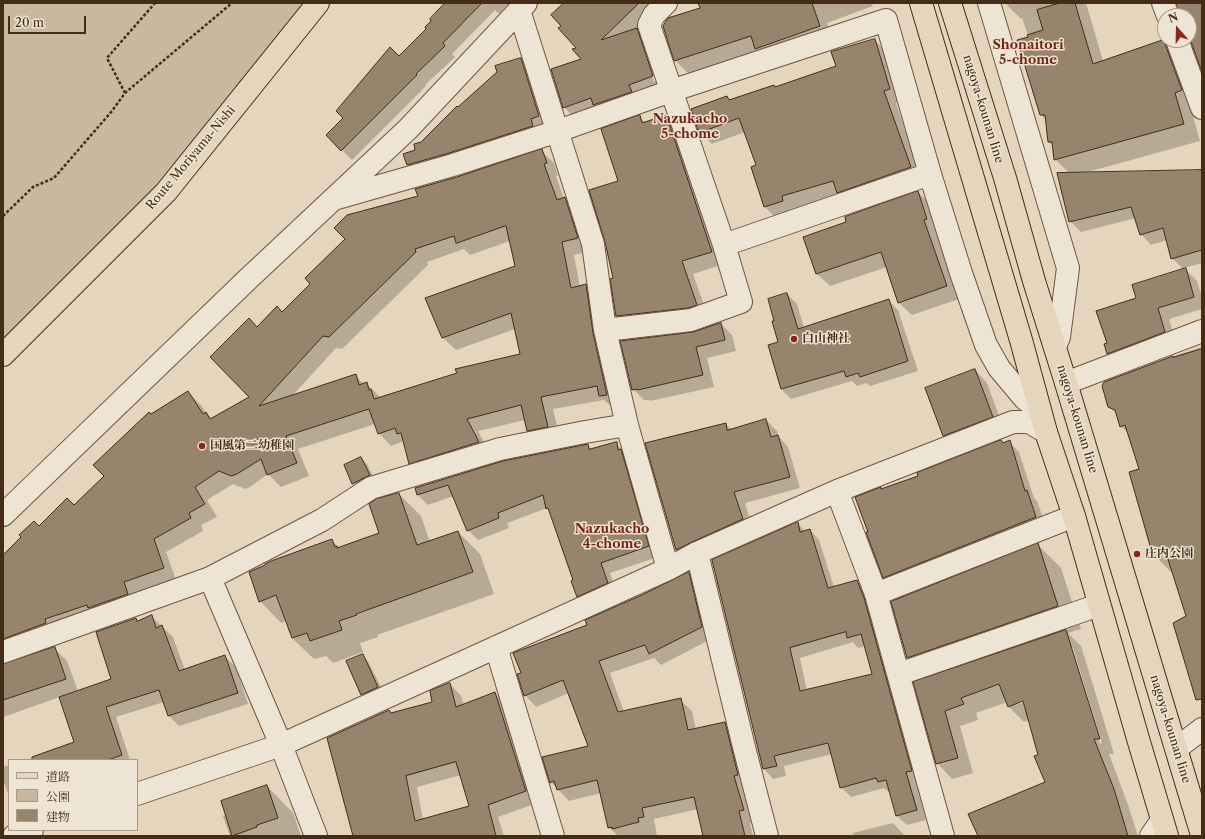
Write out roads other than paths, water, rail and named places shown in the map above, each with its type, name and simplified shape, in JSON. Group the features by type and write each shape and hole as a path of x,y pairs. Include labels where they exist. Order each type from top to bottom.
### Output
{"main road":[{"name":"Route Moriyama-Nishi","path":"3,355 166,192 318,3"},
{"path":"921,3 1021,340 1039,409 1074,516 1160,831"},
{"name":"nagoya-kounan line","path":"950,3 1200,822"}],"street":[{"path":"605,330 691,320 741,302 724,245 649,25 654,15 666,3"},
{"path":"990,3 1068,268 1059,337 1055,348"},
{"path":"523,6 558,131 593,244 605,330 627,426 668,569"},
{"path":"3,516 248,279 408,129 523,6"},
{"path":"334,199 453,165 558,131 884,12 930,174 961,273 986,345 999,368 1025,399 1039,409"},
{"path":"1180,48 1202,108"},
{"path":"724,245 930,174"},
{"path":"1066,383 1202,331"},
{"path":"138,794 281,745 668,569 697,553 837,491 1013,422 1029,422 1046,432"},
{"path":"3,652 210,578 322,520 371,488 500,449 584,432 627,426"},
{"path":"837,491 876,594 943,836"},
{"path":"876,594 1074,516"},
{"path":"697,553 767,836"},
{"path":"210,578 281,745 316,836"},
{"path":"899,674 1099,605"},
{"path":"496,647 553,836"},
{"path":"1177,748 1202,729"},
{"path":"14,836 29,831"}],"place":[{"name":"白山神社","path":"794,339"},
{"name":"国風第二幼稚園","path":"202,446"},
{"name":"庄内公園","path":"1137,554"}],"district":[{"name":"Shonaitori 5-chome","path":"1028,52"},
{"name":"Nazukacho 5-chome","path":"690,126"},
{"name":"Nazukacho 4-chome","path":"612,536"}]}
